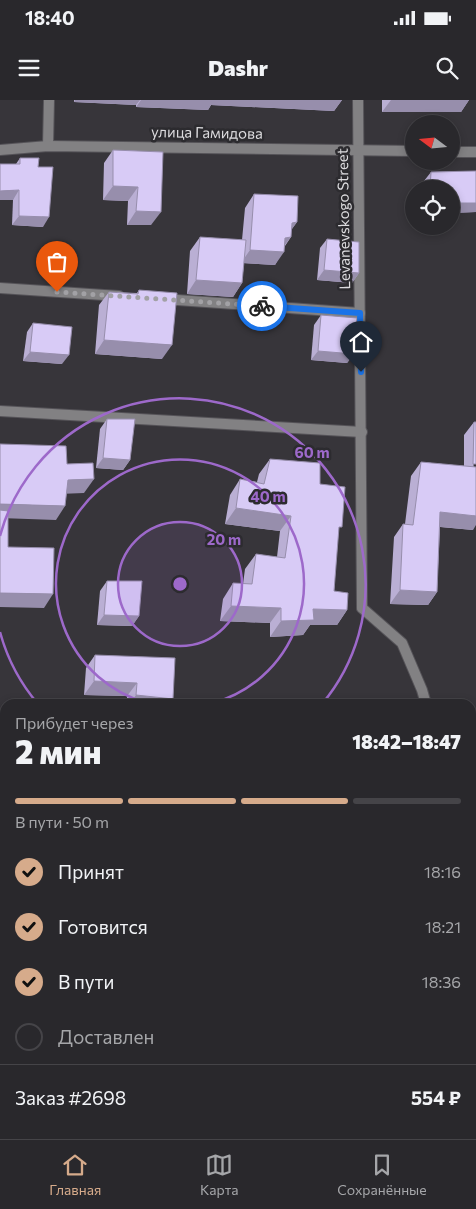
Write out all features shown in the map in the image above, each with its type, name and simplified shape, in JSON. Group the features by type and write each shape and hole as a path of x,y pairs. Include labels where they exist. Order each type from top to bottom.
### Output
{"street":[{"path":"48,146 49,100"},
{"name":"Levanevskogo Street","path":"358,100 362,608 402,643 425,699"},
{"name":"улица Гамидова","path":"0,150 48,146 405,151"},
{"path":"460,152 476,152"},
{"path":"0,288 126,297"},
{"path":"156,299 360,313"},
{"path":"0,411 362,432"}],"building":[{"path":"113,150 163,152 161,212 136,211 138,187 113,186"},
{"path":"20,158 39,158 38,167 53,167 49,217 19,216 19,190 0,191 0,164 20,164"},
{"path":"476,171 476,203 460,203 460,180 431,180 431,172"},
{"path":"254,194 298,196 297,222 292,223 291,237 285,238 284,252 250,250"},
{"path":"200,237 246,240 242,283 196,280"},
{"path":"327,239 359,242 359,273 324,270"},
{"path":"139,290 177,293 172,345 104,340 109,292 138,294"},
{"path":"321,315 357,318 354,354 318,351"},
{"path":"33,323 72,327 69,355 30,352"},
{"path":"107,419 135,419 130,460 103,458"},
{"path":"474,422 476,422 476,464 473,464"},
{"path":"0,444 66,446 67,464 93,463 94,479 68,480 65,506 0,504"},
{"path":"270,459 320,463 320,484 345,487 342,527 339,527 334,591 348,593 347,610 313,609 314,620 281,621 281,608 231,606 233,583 252,584 256,554 285,558 291,516 236,508 240,479 264,484"},
{"path":"421,462 476,467 476,516 440,512 437,592 400,590 403,524 413,525"},
{"path":"0,510 8,511 8,547 54,548 53,594 0,593"},
{"path":"107,581 142,581 139,616 104,615"},
{"path":"95,655 175,658 173,699 136,695 137,683 94,681"}],"way so far":[{"path":"57,292 262,306"}],"route":[{"path":"262,306 360,313 361,372"}]}
